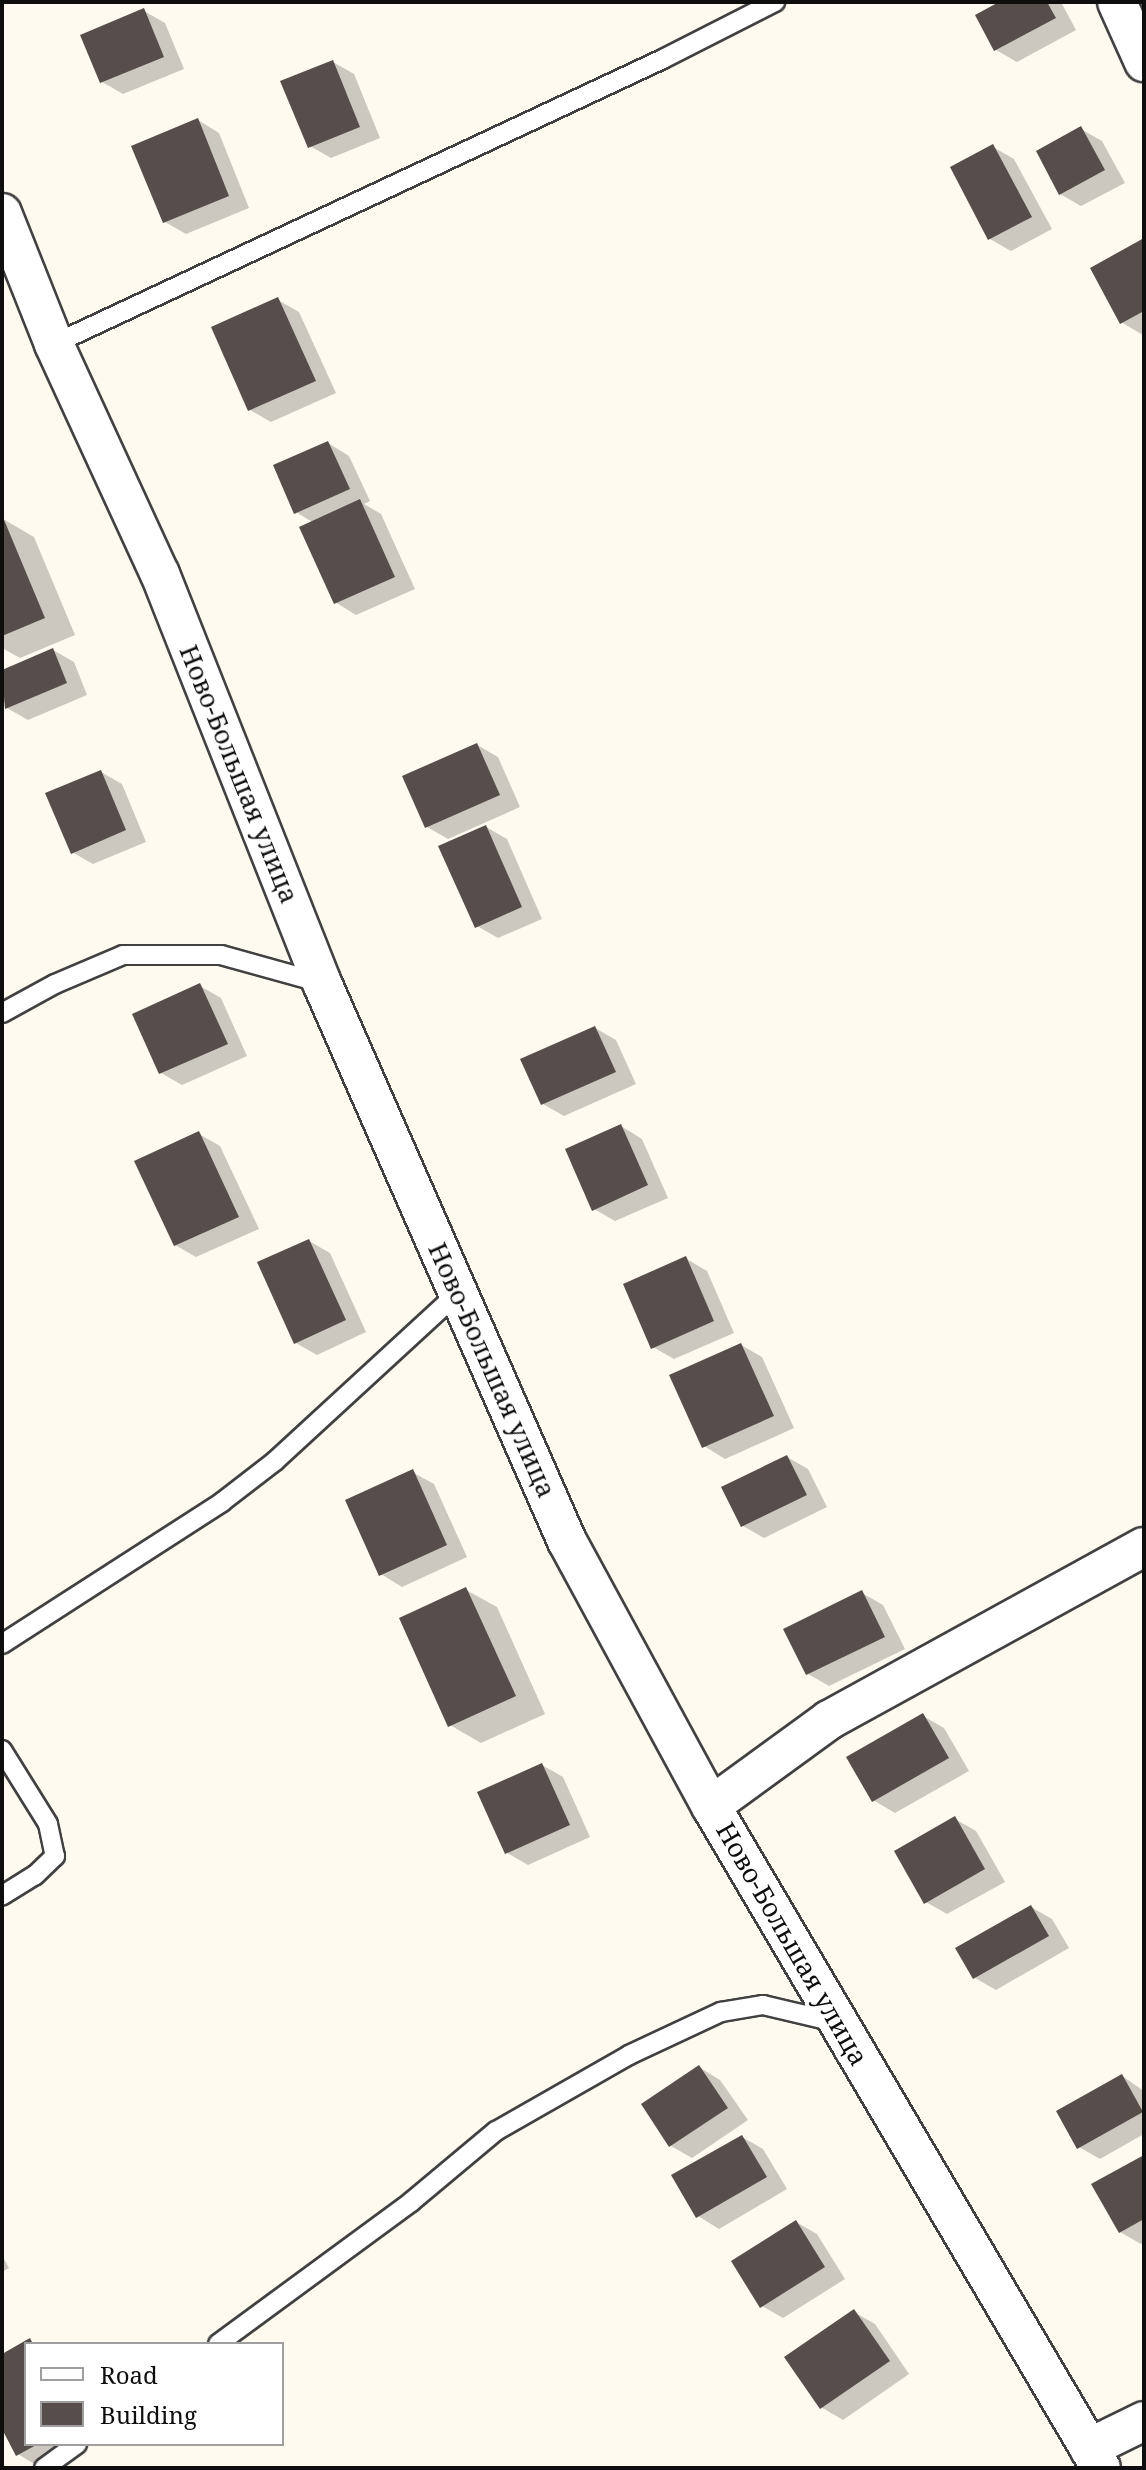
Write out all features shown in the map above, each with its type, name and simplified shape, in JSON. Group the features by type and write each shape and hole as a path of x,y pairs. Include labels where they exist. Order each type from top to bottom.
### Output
{"street":[{"path":"1117,2 1144,62"},
{"name":"Ново-Большая улица","path":"2,213 54,344 160,574 322,983 567,1541 711,1806 1095,2458"},
{"path":"711,1806 829,1720 1144,1547"},
{"path":"1095,2458 1144,2421"}],"lane":[{"path":"54,344 663,59 775,2"},
{"path":"2,1013 55,984 123,955 221,955 322,983"},
{"path":"2,1644 222,1502 286,1451 458,1293"},
{"path":"2,1750 48,1824 55,1856 35,1875 2,1896"},
{"path":"221,2342 411,2202 496,2131 629,2055 721,2012 763,2005 838,2022"},
{"path":"44,2468 74,2446"}],"building":[{"path":"999,2 1047,2 1056,18 994,51 975,15"},
{"path":"144,8 164,57 100,83 80,35"},
{"path":"333,60 360,127 308,148 280,81"},
{"path":"198,118 229,196 163,223 131,146"},
{"path":"1081,126 1105,170 1059,195 1036,151"},
{"path":"993,144 1032,217 988,240 950,167"},
{"path":"1144,238 1144,311 1120,324 1090,268"},
{"path":"278,297 316,381 248,411 211,327"},
{"path":"328,441 350,489 294,514 273,465"},
{"path":"360,499 395,577 334,604 299,527"},
{"path":"2,515 45,618 2,636"},
{"path":"53,648 67,683 5,709 2,670"},
{"path":"477,743 500,795 425,828 402,776"},
{"path":"101,770 126,830 71,854 45,793"},
{"path":"486,825 522,907 475,928 438,846"},
{"path":"200,983 228,1044 159,1074 132,1014"},
{"path":"595,1026 616,1072 541,1105 520,1059"},
{"path":"621,1124 648,1185 592,1211 565,1149"},
{"path":"199,1131 239,1217 174,1246 134,1161"},
{"path":"309,1239 346,1320 294,1344 257,1262"},
{"path":"686,1256 714,1321 651,1349 623,1284"},
{"path":"741,1343 774,1416 702,1448 669,1375"},
{"path":"787,1455 807,1495 741,1527 721,1487"},
{"path":"413,1469 447,1545 379,1576 345,1500"},
{"path":"466,1587 516,1696 448,1727 399,1618"},
{"path":"862,1590 885,1637 806,1675 783,1629"},
{"path":"923,1713 949,1758 872,1802 846,1757"},
{"path":"542,1763 570,1825 505,1854 477,1792"},
{"path":"955,1816 985,1869 924,1904 894,1851"},
{"path":"1031,1905 1049,1936 973,1979 955,1948"},
{"path":"699,2065 728,2108 669,2147 641,2104"},
{"path":"1122,2074 1143,2112 1077,2149 1056,2111"},
{"path":"742,2135 767,2177 696,2218 671,2175"},
{"path":"1144,2155 1144,2219 1119,2233 1091,2184"},
{"path":"796,2220 825,2267 760,2308 731,2261"},
{"path":"854,2309 890,2361 820,2409 784,2357"},
{"path":"30,2338 32,2342 24,2342 24,2446 34,2446 16,2456 2,2429 2,2354"}]}
